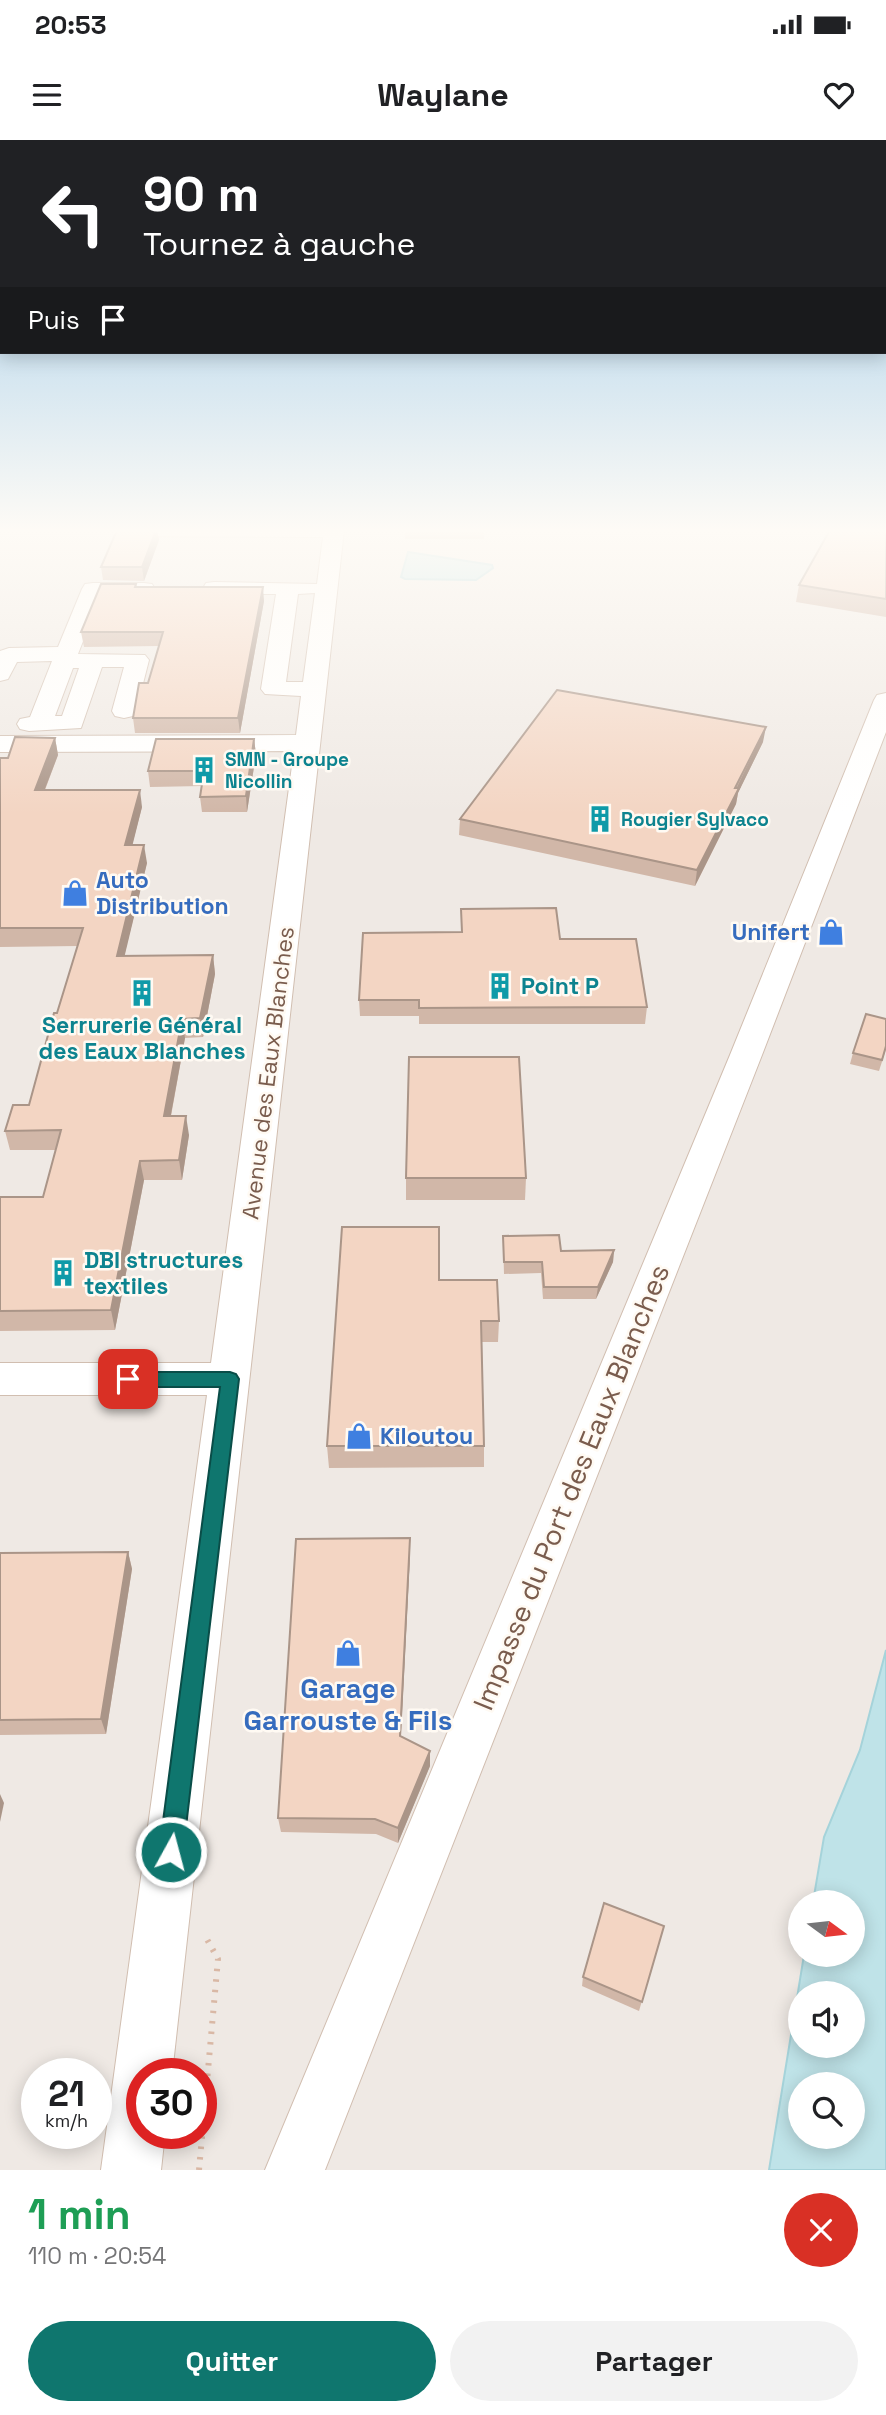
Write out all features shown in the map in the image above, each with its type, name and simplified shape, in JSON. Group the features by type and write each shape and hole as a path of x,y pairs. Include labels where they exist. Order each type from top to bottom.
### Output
{"street":[{"path":"40,723 78,625"},
{"path":"282,625 271,700 315,689"},
{"name":"Avenue des Eaux Blanches","path":"145,2058 322,625"},
{"path":"0,674 9,655 93,661 137,660 124,711"},
{"path":"0,724 72,723 93,661"},
{"name":"Impasse du Port des Eaux Blanches","path":"295,2170 746,1055 886,700"},
{"path":"0,744 309,743"},
{"path":"0,1380 230,1379"},
{"path":"131,2170 134,2149"}],"shaded area":[{"path":"0,625 886,625 886,1650 860,1750 824,1837 815,1890 788,1890 788,1967 802,1967 800,1981 788,1981 788,2053 769,2170 0,2170"}],"water":[{"path":"886,1650 886,2170 769,2170 788,2053 788,2058 865,2058 865,1981 800,1981 802,1967 865,1967 865,1890 815,1890 824,1837 860,1750"}],"building":[{"path":"84,625 256,625 238,718 133,718 139,683 148,683 163,632 81,632"},
{"path":"557,690 766,727 735,788 739,788 697,870 460,819"},
{"path":"15,737 55,738 35,790 140,790 125,845 144,845 117,956 213,955 200,1018 182,1019 164,1116 186,1116 179,1160 140,1161 111,1310 0,1311 0,1197 43,1197 61,1130 5,1131 13,1105 29,1105 54,1013 57,1013 83,928 0,928 0,758 8,758"},
{"name":"SMN - Groupe Nicollin","path":"156,739 254,739 246,796 200,797 204,771 148,771"},
{"name":"Point P","path":"556,908 560,939 636,939 647,1007 419,1008 419,1000 359,1000 363,933 462,932 461,909"},
{"path":"866,1014 886,1019 886,1046 882,1060 853,1053"},
{"path":"409,1057 519,1057 526,1178 406,1178"},
{"path":"342,1227 439,1227 439,1280 497,1280 499,1321 481,1321 484,1446 327,1446"},
{"path":"559,1235 561,1251 614,1250 598,1287 544,1287 542,1262 504,1262 503,1236"},
{"name":"Garage Garrouste & Fils","path":"410,1538 400,1736 430,1751 398,1828 375,1819 278,1818 296,1539"},
{"path":"128,1552 101,1719 0,1720 0,1553"},
{"path":"604,1903 664,1926 642,2002 583,1977"}],"place":[{"name":"SMN - Groupe Nicollin","path":"204,770"},
{"name":"Rougier Sylvaco","path":"600,819"},
{"name":"Auto Distribution","path":"75,893"},
{"name":"Unifert","path":"831,932"},
{"name":"Point P","path":"500,986"},
{"name":"Serrurerie Général des Eaux Blanches","path":"142,993"},
{"name":"DBI structures textiles","path":"63,1273"},
{"name":"Kiloutou","path":"359,1436"},
{"name":"Garage Garrouste & Fils","path":"348,1653"}],"route":[{"path":"128,1379 230,1379 171,1852"}]}
